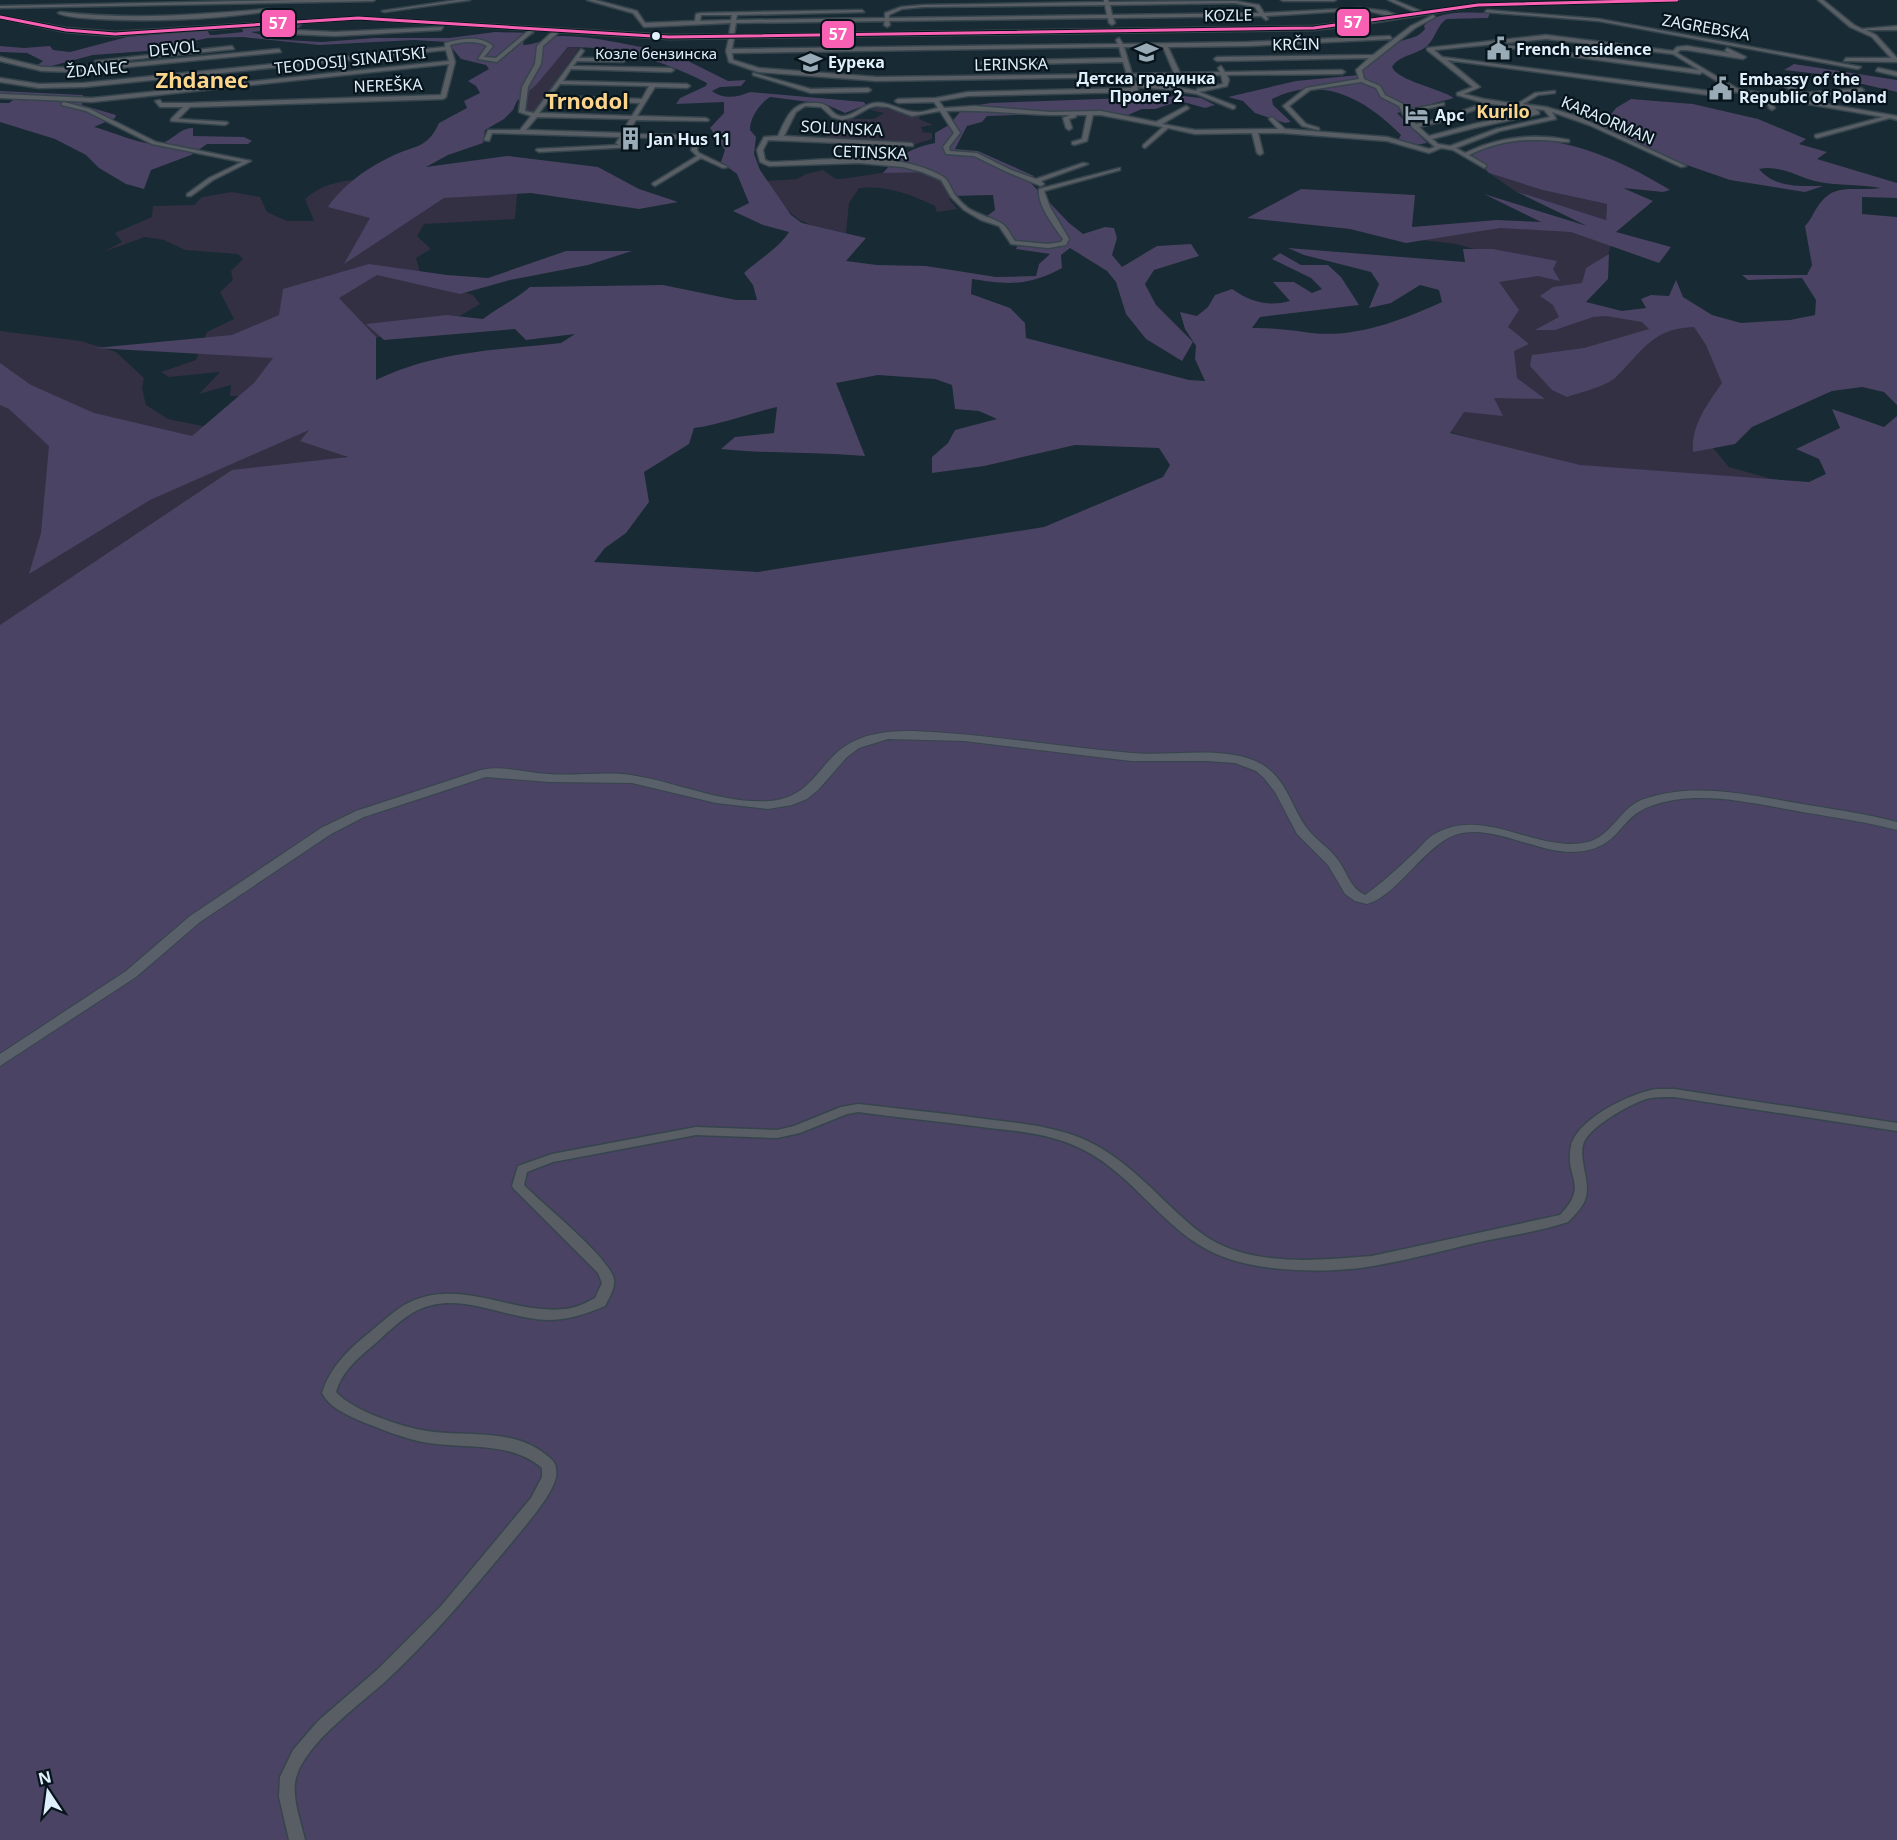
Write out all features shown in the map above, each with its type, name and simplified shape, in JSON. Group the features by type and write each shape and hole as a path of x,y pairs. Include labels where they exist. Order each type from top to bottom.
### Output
{"main road":[{"path":"0,1061 131,974 195,919 326,831 360,814 485,773 502,772 548,778 633,779 705,798 770,805 792,801 810,792 829,773 842,753 851,746 887,736 1014,741 1132,757 1196,757 1248,763 1273,776 1300,829 1316,848 1333,861 1349,893 1356,898 1367,900 1438,837 1452,831 1486,828 1562,848 1578,848 1606,840 1638,806 1667,796 1720,796 1869,818 1897,826"}],"street":[{"path":"83,6 92,0"},
{"path":"0,7 374,0"},
{"path":"384,11 468,0"},
{"path":"589,0 634,12 644,25 1264,15 1380,9"},
{"path":"826,12 826,0 844,0"},
{"path":"1283,0 1334,0"},
{"path":"1390,0 1424,14"},
{"name":"KOZLE","path":"0,17 80,32 123,34 271,22 358,18 650,37 1339,26 1464,7 1587,1 1677,0"},
{"path":"1820,0 1859,29 1874,36 1896,60"},
{"path":"888,49 888,14 901,8 949,3 1235,1 1257,6 1271,28"},
{"path":"1360,1 1400,18"},
{"path":"898,101 932,101 959,95 991,93 1129,92 1135,90 1106,2"},
{"path":"267,3 271,22"},
{"path":"1508,4 1514,13"},
{"path":"36,25 74,6"},
{"path":"60,13 98,19 137,21 268,10"},
{"path":"697,24 698,15 862,11"},
{"name":"ZAGREBSKA","path":"1375,56 1413,27 1433,16 1462,11 1599,20 1677,36 1858,67"},
{"path":"735,13 729,51 1121,46 1390,38"},
{"path":"292,32 341,34 477,24"},
{"path":"452,63 446,48 447,44 481,41 490,46 481,59 497,60 533,28"},
{"path":"1859,29 1897,28"},
{"path":"1197,90 1211,90 1225,85 1223,74 1203,29"},
{"path":"558,30 542,42 538,64 525,87 520,110 535,115 706,120"},
{"path":"978,33 991,93"},
{"path":"1674,53 1679,48 1687,48 1743,57 1717,46 1677,36"},
{"path":"1478,44 1546,37 1674,53 1736,90"},
{"path":"1478,44 1706,73"},
{"name":"KARAORMAN","path":"1478,44 1433,47 1429,51 1477,87 1459,94 1489,103 1519,104 1546,109 1579,119 1683,166"},
{"path":"1166,45 1178,75"},
{"name":"DEVOL","path":"98,61 232,48"},
{"name":"ŽDANEC","path":"0,80 58,86 115,82 446,48"},
{"path":"220,49 230,104"},
{"name":"DEVOL","path":"0,59 59,70 114,68 279,51"},
{"path":"522,132 581,51"},
{"name":"LERINSKA","path":"729,51 731,61 758,70 852,78 1342,72"},
{"path":"1365,82 1359,68 1375,56"},
{"name":"KRČIN","path":"1217,59 1375,56"},
{"path":"1438,58 1709,93 1736,90 1814,102 1886,118 1897,118"},
{"path":"575,59 622,60"},
{"path":"984,63 1125,60"},
{"path":"1817,60 1896,60"},
{"name":"TEODOSIJ SINAITSKI","path":"0,96 81,100 452,63"},
{"name":"NEREŠKA","path":"158,101 160,105 188,105 443,97 452,63"},
{"path":"570,67 671,70"},
{"path":"114,68 116,97"},
{"path":"758,70 754,72 757,75 811,91 868,90"},
{"path":"1878,70 1897,74"},
{"path":"559,82 687,86"},
{"path":"1351,134 1334,133 1304,125 1286,106 1308,89 1365,82 1376,86 1383,96 1401,105 1414,126 1436,145 1450,148 1484,166"},
{"path":"539,150 630,146 619,144 653,85"},
{"path":"1135,85 1155,86 1203,95 1233,107"},
{"path":"1785,85 1814,102"},
{"path":"1802,95 1861,90"},
{"path":"1519,104 1537,94 1553,92"},
{"path":"547,98 643,101"},
{"path":"42,99 88,110 154,143 248,161 211,179 189,195"},
{"path":"1772,108 1769,103 1795,99"},
{"path":"932,101 957,133 946,147 948,153 975,154 1040,185 1118,169"},
{"path":"1414,126 1447,119 1489,103"},
{"name":"SOLUNSKA","path":"912,145 780,138 799,105 824,106 835,116 844,118 863,106 873,104 887,104 913,114 940,109"},
{"path":"1404,112 1442,104"},
{"path":"1428,138 1538,113 1519,104"},
{"path":"188,105 173,120 225,123"},
{"path":"940,109 975,108 1123,116 1195,132 1281,131 1394,140 1429,151 1437,148 1436,145"},
{"path":"1156,125 1186,108"},
{"path":"1450,148 1498,130 1554,118 1546,109"},
{"path":"1069,128 1066,118 1089,115"},
{"path":"1074,142 1085,140 1089,115"},
{"path":"1886,118 1897,126"},
{"path":"1817,136 1886,118"},
{"path":"1272,119 1281,131 1281,140"},
{"path":"1145,146 1166,127"},
{"path":"487,140 490,131 691,139 697,142 695,152 724,167"},
{"path":"1255,132 1260,153"},
{"name":"CETINSKA","path":"780,138 766,138 759,155 762,160 769,164 869,162 909,165 943,178 951,194 962,205 979,219 1001,225 1013,243 1056,246 1064,244 1066,239 1040,195 1040,185"},
{"path":"1464,155 1506,141 1544,139 1567,141"},
{"path":"655,184 701,156"},
{"path":"1040,185 1085,164"},
{"path":"1040,185 1108,165"},
{"path":"297,1840 287,1797 288,1777 299,1755 323,1726 383,1674 446,1611 536,1502 549,1478 549,1466 540,1456 526,1449 478,1441 429,1437 393,1430 345,1408 334,1401 329,1393 330,1384 344,1364 410,1308 422,1301 447,1296 541,1314 564,1314 600,1302 608,1288 607,1275 603,1269 518,1186 522,1169 532,1164 552,1158 696,1131 777,1134 796,1130 845,1110 858,1108 963,1120 1031,1129 1087,1146 1144,1188 1194,1236 1211,1248 1230,1256 1256,1260 1341,1264 1380,1259 1564,1219 1575,1209 1581,1197 1582,1176 1576,1147 1579,1137 1589,1127 1645,1095 1674,1093 1897,1127"}],"shaded area":[{"path":"1455,13 1490,13 1488,18 1447,19 1441,24 1428,45 1400,59 1392,67 1410,80 1454,98 1397,113 1427,143 1416,145 1398,140 1401,135 1373,111 1342,94 1325,90 1308,89 1290,92 1272,99 1273,105 1291,122 1285,123 1255,113 1243,101 1228,97 1296,81 1359,75 1385,50 1398,42 1418,35 1425,29 1424,26 1438,17"},
{"path":"305,21 299,28 251,32 266,36 268,39 322,42 374,38 449,38 495,32 535,33 524,40 523,45 534,44 554,36 575,36 685,53 686,60 728,81 746,80 741,86 720,87 712,91 721,96 736,96 750,92 864,102 866,105 845,113 825,104 770,97 756,112 750,130 756,137 754,154 760,170 791,215 802,223 866,238 846,261 877,265 926,266 996,277 1036,276 1039,264 1050,254 1016,249 1018,244 987,216 995,210 993,195 951,196 945,178 934,172 883,173 894,162 913,150 935,143 935,133 949,125 964,107 991,103 1183,96 1201,98 1215,105 1205,108 1180,101 1155,109 1142,109 1128,115 1105,112 987,116 982,122 967,126 955,149 978,151 1034,176 1028,180 1069,223 1083,234 1105,227 1114,228 1117,238 1112,255 1122,267 1157,246 1191,244 1199,256 1154,270 1145,284 1156,305 1193,342 1182,361 1146,339 1126,314 1116,282 1107,271 1070,248 1061,255 1062,268 1050,274 1029,281 1008,283 972,279 971,294 1010,308 1025,323 1026,338 1189,380 1205,381 1195,359 1196,346 1185,329 1180,312 1197,316 1208,307 1215,295 1232,289 1260,302 1290,301 1273,282 1294,282 1312,293 1322,289 1311,278 1272,259 1280,253 1301,265 1328,265 1341,277 1359,305 1260,317 1252,328 1329,334 1346,333 1395,321 1442,302 1439,290 1420,285 1391,303 1369,308 1379,284 1371,272 1304,255 1288,248 1465,262 1463,249 1493,249 1557,261 1553,269 1560,281 1538,276 1499,282 1519,310 1508,327 1529,344 1514,351 1517,378 1545,399 1494,398 1503,416 1464,412 1450,433 1580,465 1809,482 1826,474 1819,459 1796,449 1840,428 1832,409 1884,427 1897,416 1897,1840 0,1840 0,625 232,470 348,457 300,441 309,430 150,500 29,574 41,533 49,446 9,409 0,405 0,363 31,385 94,413 192,436 254,383 273,358 95,348 232,335 279,315 283,289 369,264 447,275 488,278 566,251 632,251 588,265 510,280 460,294 377,275 339,298 376,337 376,380 399,370 444,357 561,343 575,334 526,340 515,329 384,340 366,324 447,315 483,319 530,287 663,285 736,300 757,300 753,285 744,273 774,249 789,232 763,225 733,211 749,203 737,174 721,162 725,150 710,128 724,113 724,102 676,104 680,98 706,86 707,83 657,62 623,52 568,47 536,85 517,101 513,110 504,119 485,130 483,143 448,155 426,167 507,156 598,167 639,189 678,202 639,209 531,193 444,198 344,264 370,218 328,207 340,192 364,172 398,153 419,146 430,138 439,123 467,108 464,101 480,93 476,86 468,81 489,69 486,65 461,59 447,42 414,40 319,45 242,37 208,38 146,51 93,55 44,68 36,66 43,61 27,53 0,52 0,46 24,48 50,46 53,50 70,52 127,37 207,30 210,35 214,35 243,32 242,27","holes":["878,375 935,379 952,385 955,409 979,411 997,419 955,430 948,443 932,457 932,473 984,466 1075,445 1159,448 1170,465 1163,477 1044,527 758,572 594,562 605,548 626,533 649,502 644,472 689,444 694,428 777,407 774,433 735,437 721,449 865,456 836,383"]},
{"path":"569,47 579,48 535,111 525,112 526,93"},
{"path":"1794,64 1897,80 1897,92 1819,74 1784,70"},
{"path":"0,91 83,95 82,105 116,115 115,118 94,127 145,143 159,144 184,130 193,128 193,136 244,137 252,141 248,144 207,144 191,155 151,170 144,189 126,184 99,168 86,155 55,139 0,122 0,103 9,103 17,97 0,96"},
{"path":"1631,99 1693,104 1758,119 1806,139 1799,144 1827,152 1817,159 1897,183 1897,198 1862,197 1862,214 1897,217 1897,405 1884,392 1862,387 1832,391 1752,427 1735,444 1693,452 1697,424 1722,383 1706,345 1694,327 1680,328 1658,337 1649,343 1615,378 1599,387 1567,397 1552,390 1530,366 1532,355 1584,348 1649,329 1642,322 1606,316 1593,317 1555,330 1535,330 1559,317 1553,305 1540,296 1553,287 1582,283 1586,268 1609,254 1608,279 1586,302 1622,311 1646,308 1641,299 1651,295 1669,296 1676,280 1683,297 1712,315 1741,323 1790,320 1815,315 1816,300 1802,278 1748,280 1742,275 1807,275 1812,265 1805,226 1821,202 1827,196 1841,190 1880,188 1827,183 1774,168 1759,169 1780,183 1797,186 1823,186 1805,192 1730,180 1681,163 1600,128 1616,108"},
{"path":"880,107 920,116 919,119 933,125 921,127 923,131 920,132 932,133 932,139 913,145 824,141 831,124 839,124 842,119 874,119 884,113 870,110"},
{"path":"1541,140 1575,147 1608,158 1670,190 1663,192 1623,188 1653,201 1616,232 1671,247 1659,263 1571,232 1500,228 1406,243 1350,229 1247,218 1301,189 1415,195 1412,227 1497,220 1541,222 1484,194 1587,226 1515,191 1606,220 1607,204 1542,190 1489,173 1473,157 1473,152 1504,143"},
{"path":"823,170 836,179 906,170 933,173 945,178 951,196 949,199 957,209 937,212 935,206 898,191 859,188 849,203 846,233 798,219 784,206 766,181 797,179"},
{"path":"1489,173 1542,190 1607,204 1606,220 1515,191"},
{"path":"391,178 518,182 515,219 424,224 417,236 431,249 416,258 422,279 473,295 480,304 453,320 395,331 360,344 351,381 419,430 286,478 0,672 0,331 81,341 116,352 144,378 142,388 146,405 168,419 217,429 256,397 230,396 231,385 199,394 220,372 169,377 161,372 196,360 207,332 234,319 220,292 233,280 231,271 243,259 238,254 185,250 164,240 145,237 103,252 122,242 115,233 152,217 153,206 194,205 202,197 232,192 260,197 267,212 287,221 314,221 305,199 315,192 345,181"},
{"path":"1505,226 1579,232 1611,244 1604,265 1598,273 1584,283 1555,295 1630,316 1694,327 1729,378 1709,443 1729,467 1793,485 1580,470 1443,430 1489,253 1456,244 1413,239"}],"transit line":[{"name":"57","path":"0,17 66,30 115,34 358,18 669,37 1314,28 1478,5 1677,0"}],"place":[{"name":"Козле бензинска","path":"656,36"},
{"name":"French residence","path":"1498,49"},
{"name":"Детска градинка Пролет 2","path":"1146,53"},
{"name":"Еурека","path":"810,62"},
{"name":"Embassy of the Republic of Poland","path":"1721,88"},
{"name":"Арс","path":"1417,115"},
{"name":"Jan Hus 11","path":"630,139"}],"district":[{"name":"Zhdanec","path":"202,80"},
{"name":"Trnodol","path":"587,101"},
{"name":"Kurilo","path":"1503,112"}]}
